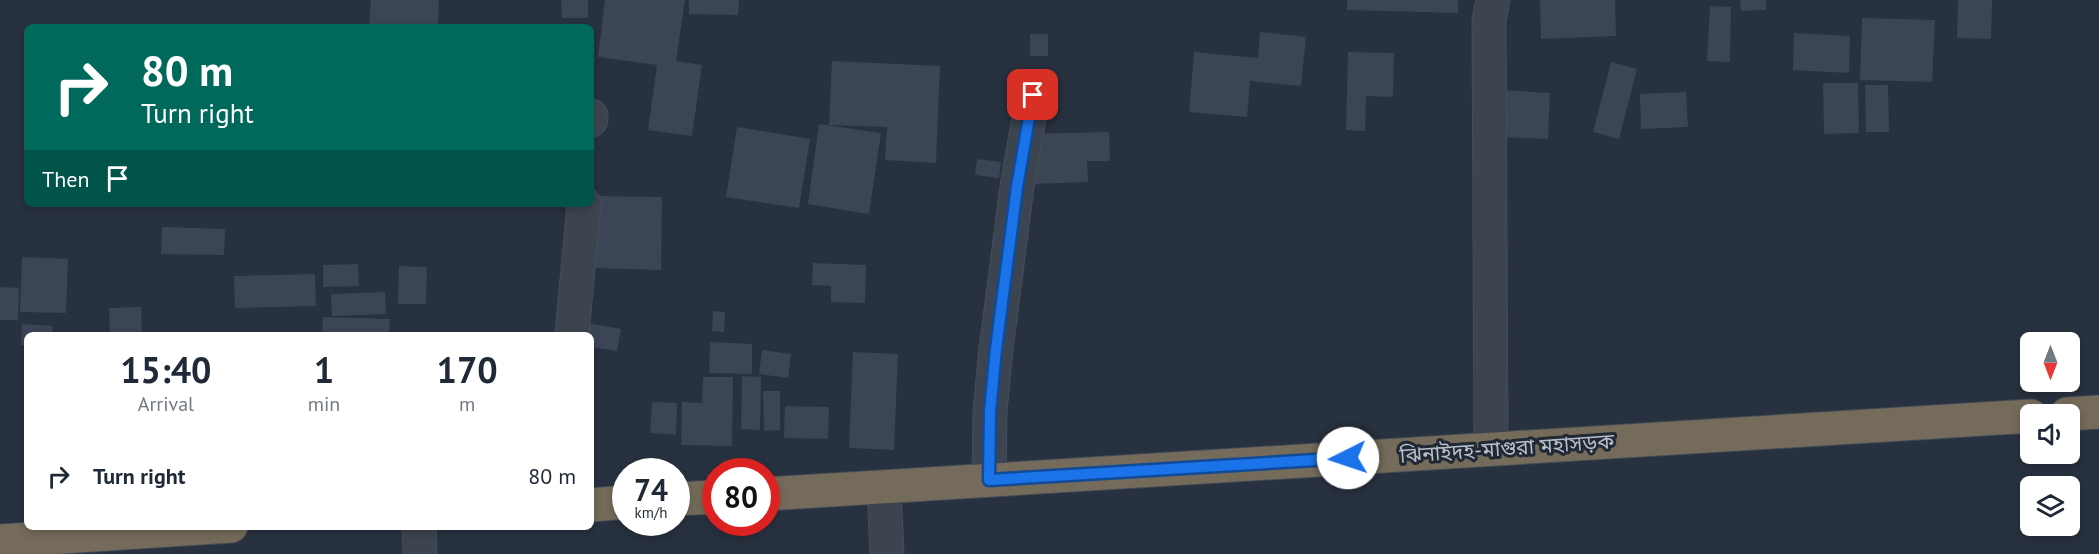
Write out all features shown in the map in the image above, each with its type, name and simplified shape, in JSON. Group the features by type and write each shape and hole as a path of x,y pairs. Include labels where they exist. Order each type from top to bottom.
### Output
{"highway":[{"path":"2080,413 2099,412"},
{"name":"ঝিনাইদহ-মাগুরা মহাসড়ক","path":"780,493 2020,417"},
{"path":"594,505 612,503"},
{"path":"0,541 169,530"}],"street":[{"path":"1491,449 1489,21 1493,0"},
{"path":"989,480 990,411 996,349 1017,187 1033,95"},
{"path":"572,332 584,207"},
{"path":"884,487 887,554"},
{"path":"419,530 420,554"}],"building":[{"path":"371,0 439,0 438,24 369,24"},
{"path":"561,0 588,0 588,18 562,18"},
{"path":"605,0 685,0 676,61 702,65 692,136 648,130 657,65 598,57"},
{"path":"689,0 739,0 738,15 689,14"},
{"path":"1347,0 1458,0 1458,13 1347,10"},
{"path":"1540,0 1615,0 1616,36 1541,39"},
{"path":"1740,0 1766,0 1766,10 1741,11"},
{"path":"1958,0 1992,0 1991,39 1957,38"},
{"path":"1710,6 1731,7 1730,62 1707,61"},
{"path":"1862,18 1935,20 1932,82 1860,80"},
{"path":"1260,32 1306,37 1301,86 1250,81 1247,117 1189,112 1194,52 1258,58"},
{"path":"1794,33 1850,36 1849,73 1793,70"},
{"path":"1030,34 1048,34 1048,56 1030,56"},
{"path":"1348,52 1394,53 1393,97 1366,96 1365,131 1346,130"},
{"path":"832,61 940,66 936,163 885,160 887,127 829,125"},
{"path":"1611,62 1637,69 1619,139 1593,132"},
{"path":"1823,83 1858,83 1859,133 1824,134"},
{"path":"1865,85 1888,85 1889,132 1866,132"},
{"path":"1502,90 1550,93 1548,139 1499,137"},
{"path":"1686,92 1688,127 1641,129 1640,94"},
{"path":"819,124 881,133 869,214 808,204"},
{"path":"737,127 810,139 799,208 726,197"},
{"path":"1109,132 1110,161 1087,161 1088,182 1031,184 1029,134"},
{"path":"977,159 1001,162 999,178 975,175"},
{"path":"596,196 662,197 661,270 594,268"},
{"path":"162,227 225,229 224,255 161,254"},
{"path":"22,257 68,259 66,313 20,312"},
{"path":"813,263 866,265 865,303 831,302 831,286 812,285"},
{"path":"358,264 359,286 323,287 323,265"},
{"path":"399,266 427,267 426,304 398,304"},
{"path":"315,274 316,306 235,308 234,276"},
{"path":"0,287 19,288 18,320 0,320"},
{"path":"385,292 386,314 332,316 331,294"},
{"path":"141,307 142,332 110,332 109,308"},
{"path":"713,311 725,312 724,332 712,331"},
{"path":"323,317 390,319 389,332 322,332"},
{"path":"587,323 621,329 617,351 594,347 594,332 585,332"},
{"path":"22,324 53,326 52,332 24,332 24,345 21,345"},
{"path":"710,342 752,344 752,374 709,373"},
{"path":"762,350 791,354 788,378 759,374"},
{"path":"853,352 898,354 894,450 849,448"},
{"path":"742,376 761,377 760,430 741,429"},
{"path":"703,377 733,377 732,446 681,445 682,402 702,403"},
{"path":"763,391 780,391 780,430 764,431"},
{"path":"652,402 677,403 676,435 650,433"},
{"path":"785,406 829,407 828,439 784,438"}],"route":[{"path":"1033,95 1017,187 996,349 990,411 989,480 1348,458"}]}
